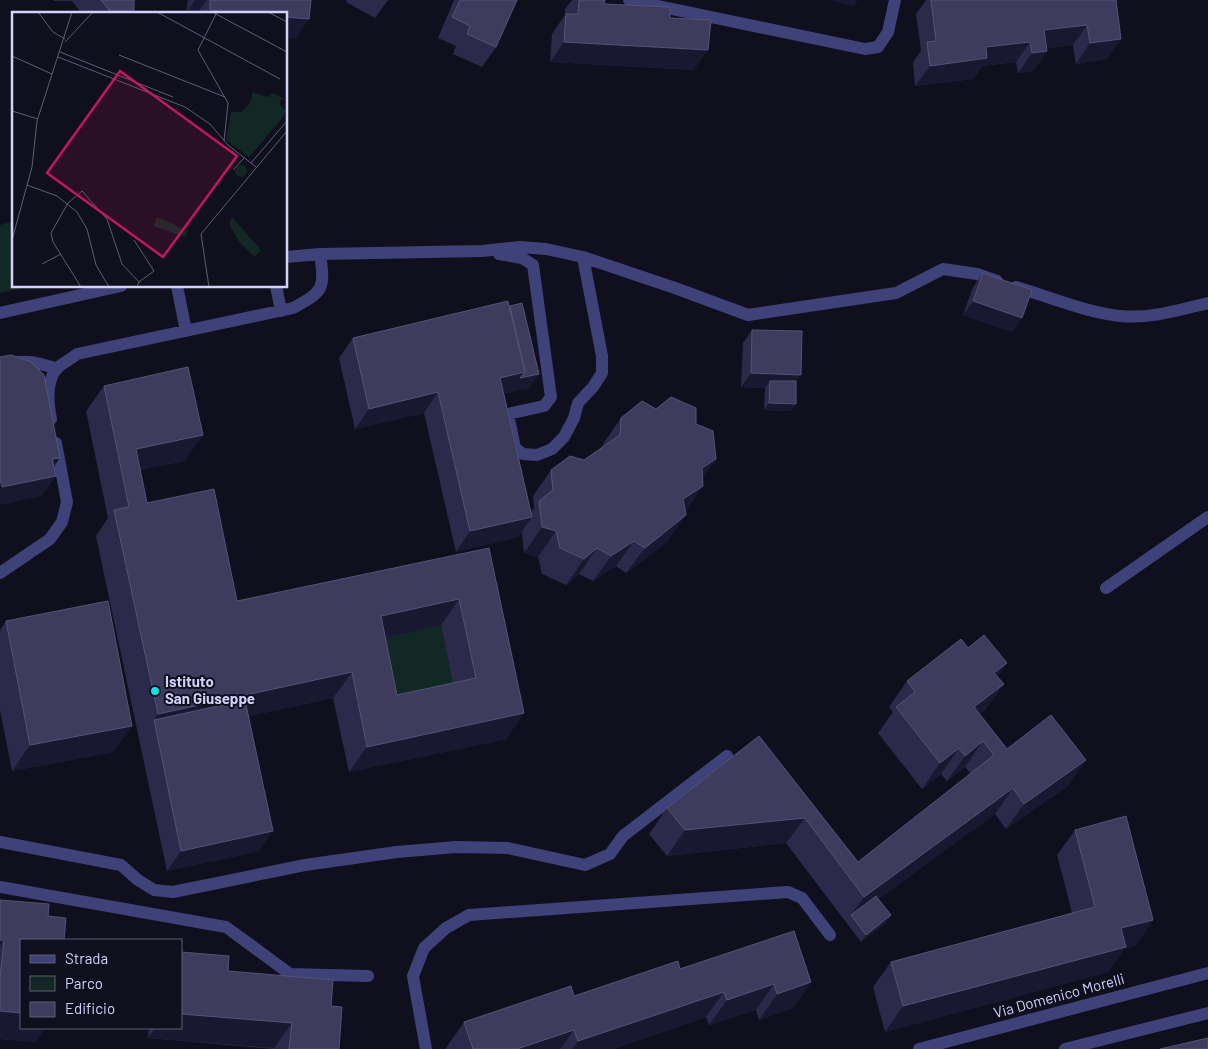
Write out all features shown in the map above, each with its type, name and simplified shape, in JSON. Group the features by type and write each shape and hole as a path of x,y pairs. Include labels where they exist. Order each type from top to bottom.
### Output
{"street":[{"path":"629,0 865,49 878,47 888,32 895,0"},
{"path":"288,257 320,254 482,252 520,247 546,249 583,257 748,315 896,293 943,269 977,274 1098,312 1122,316 1157,315 1208,303"},
{"path":"482,252 522,258 533,265 551,397 544,406 508,414 515,448 523,454 537,455 552,449 564,437 574,418 578,403 593,387 602,373 602,356 583,257"},
{"path":"0,573 50,539 62,522 67,502 49,410 49,386 57,369 78,354 293,308 317,295 324,280 320,254"},
{"path":"0,313 112,288"},
{"path":"177,288 186,331"},
{"path":"276,288 281,311"},
{"path":"0,364 20,360 43,364 57,369"},
{"path":"1106,588 1208,517"},
{"path":"0,842 121,865 138,880 154,890 173,892 305,865 397,852 456,847 508,848 586,865 610,854 624,836 726,756"},
{"path":"0,887 226,927 290,974 368,976"},
{"path":"426,1049 413,976 424,948 446,928 469,915 788,892 802,898 830,934"},
{"name":"Via Domenico Morelli","path":"919,1049 1208,973"},
{"path":"1064,1049 1208,1012"}],"green space":[{"path":"12,222 12,288 24,288 0,293 0,225"},
{"path":"441,625 458,704 379,721 363,642"}],"building":[{"path":"101,0 134,0 134,12 110,12"},
{"path":"210,0 311,0 309,19 288,17 288,12 210,10"},
{"path":"460,0 517,0 496,47 467,34 470,26 452,17"},
{"path":"579,0 605,0 604,4 670,7 670,18 711,20 708,50 564,42 566,14 578,14"},
{"path":"931,0 1116,0 1121,39 1090,43 1087,25 1044,30 1047,51 1032,53 1030,42 986,47 987,58 930,66 927,42 936,41"},
{"path":"983,273 1032,290 1022,318 973,301"},
{"path":"508,301 525,372 500,378 532,517 470,531 438,392 369,409 353,338"},
{"path":"522,303 539,374 520,378 525,372 510,306"},
{"path":"752,330 802,331 801,375 751,373"},
{"path":"11,355 31,362 44,375 60,458 52,459 56,476 2,487 0,480 0,357"},
{"path":"188,367 203,435 136,449 147,503 214,489 237,601 489,548 524,713 367,747 352,672 158,714 114,510 129,507 104,386","holes":["459,599 476,678 397,695 381,616"]},
{"path":"770,381 796,381 796,404 769,403"},
{"path":"671,397 696,408 696,424 713,431 716,459 702,468 703,486 683,499 686,515 645,548 634,541 611,556 597,548 584,559 560,548 556,531 542,527 539,501 553,490 551,470 570,456 584,460 620,435 621,418 642,401 656,409"},
{"path":"108,601 132,726 30,745 6,621"},
{"path":"984,635 1007,663 994,673 1004,684 974,707 1007,749 1051,715 1086,760 1024,804 1013,788 864,897 805,818 685,830 667,808 759,736 858,862 994,755 983,741 965,756 959,748 940,763 896,707 915,692 907,681 961,639 968,648"},
{"path":"245,700 273,831 181,851 154,720"},
{"path":"1126,816 1153,920 1121,928 1126,947 903,1006 891,962 1095,907 1075,830"},
{"path":"876,896 891,915 866,935 851,915"},
{"path":"0,900 49,904 48,916 66,918 64,939 20,939 20,1013 0,1011 0,978 4,940 0,940"},
{"path":"794,931 811,982 777,994 774,984 727,1000 724,992 578,1041 574,1030 517,1049 473,1049 464,1022 571,986 574,996 678,961 680,969"},
{"path":"182,952 229,956 228,971 333,980 331,1006 342,1007 339,1049 289,1049 292,1023 182,1014"},
{"path":"1208,1038 1208,1049 1160,1049"}],"place":[{"name":"Istituto San Giuseppe","path":"155,691"}]}
